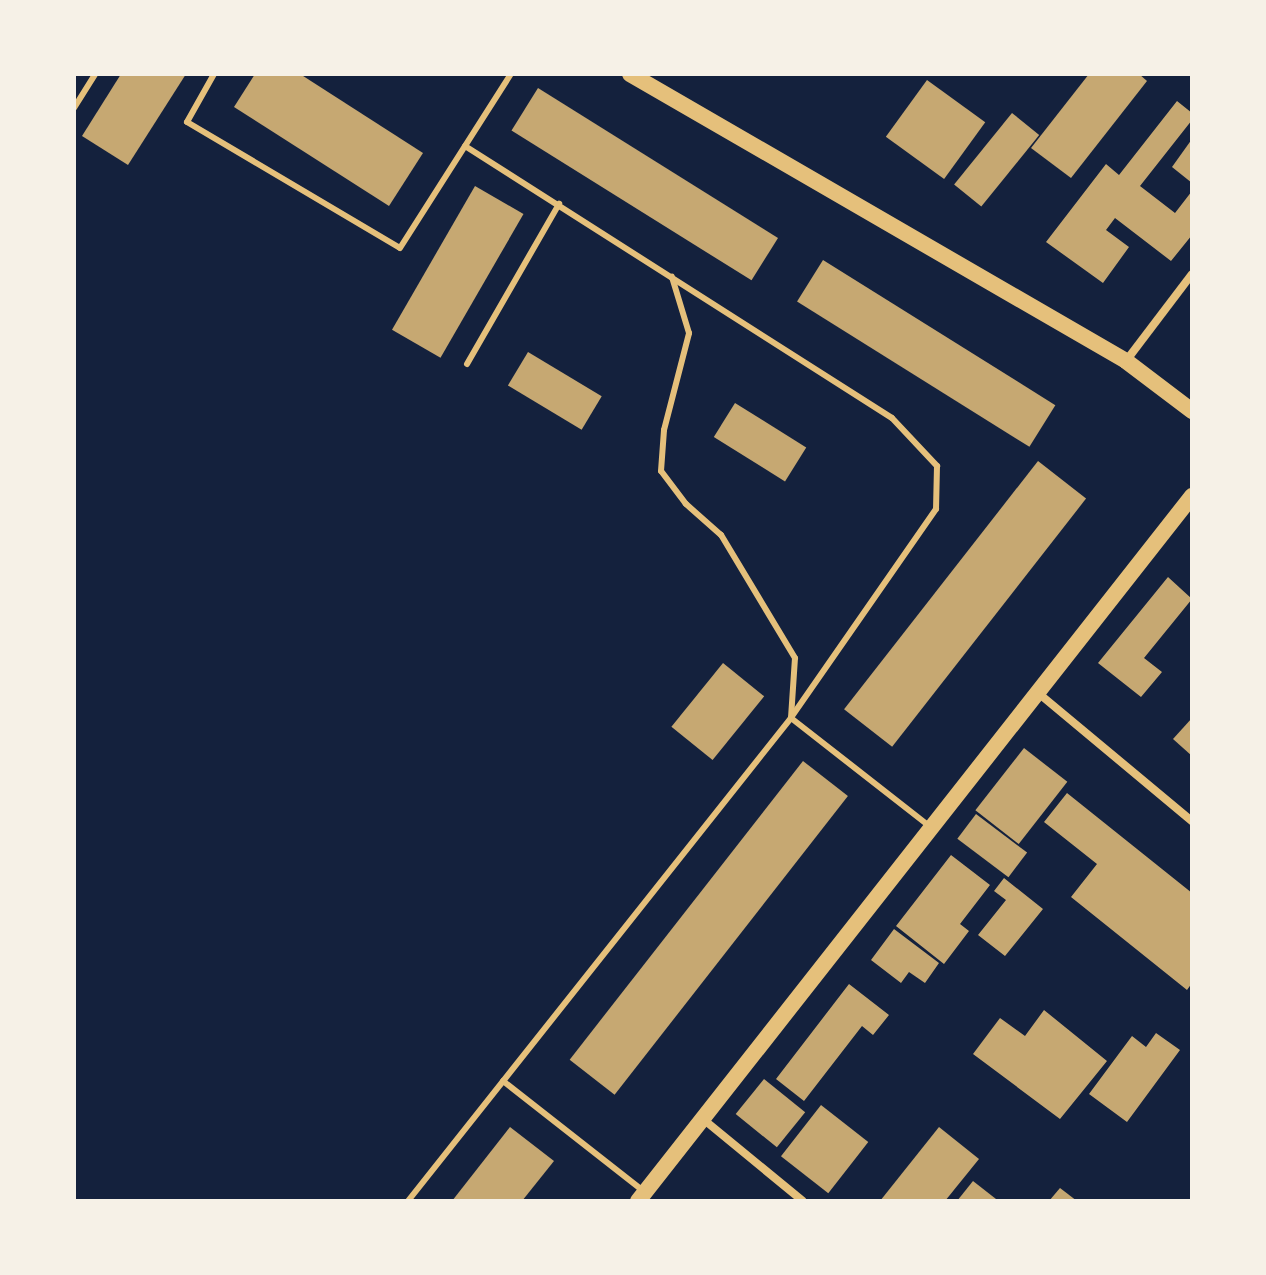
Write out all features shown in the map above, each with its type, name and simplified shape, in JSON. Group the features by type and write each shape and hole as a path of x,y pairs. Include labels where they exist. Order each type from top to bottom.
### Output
{"main road":[{"path":"630,74 1126,361 1192,411"},
{"path":"642,1197 1192,496"}],"street":[{"path":"1126,361 1192,274"},
{"path":"1037,692 1192,821"},
{"path":"703,1119 803,1201"}],"lane":[{"path":"74,108 95,74"},
{"path":"214,74 187,122 400,248 511,74"},
{"path":"408,1201 791,718 936,509 937,466 892,418 465,146"},
{"path":"467,364 559,204"},
{"path":"672,277 689,333 664,430 661,471 686,504 721,535 795,658 791,718"},
{"path":"791,718 932,828"},
{"path":"503,1081 642,1197"}],"building":[{"path":"121,74 186,74 128,165 82,136"},
{"path":"255,74 300,74 423,153 389,206 234,107"},
{"path":"1089,74 1139,74 1147,81 1071,178 1031,148"},
{"path":"927,80 985,122 944,179 886,137"},
{"path":"538,88 778,238 752,280 512,130"},
{"path":"1177,101 1192,113 1192,120 1140,186 1175,213 1192,191 1192,235 1171,261 1115,218 1106,230 1129,247 1103,283 1046,242 1106,164 1119,175"},
{"path":"1012,113 1039,135 981,207 954,184"},
{"path":"1192,139 1192,183 1172,167"},
{"path":"475,186 523,214 440,358 392,330"},
{"path":"823,260 1055,405 1029,447 797,302"},
{"path":"528,352 602,396 582,430 508,385"},
{"path":"735,403 806,448 785,481 714,437"},
{"path":"1038,461 1086,499 892,747 844,709"},
{"path":"1168,577 1192,599 1144,658 1162,672 1141,697 1098,663"},
{"path":"723,663 764,696 713,760 671,727"},
{"path":"1192,718 1192,756 1173,739"},
{"path":"1024,748 1067,782 1019,844 975,810"},
{"path":"803,761 848,796 615,1095 570,1060"},
{"path":"1067,793 1192,893 1192,983 1187,990 1071,897 1097,864 1044,822"},
{"path":"976,814 1027,853 1008,877 957,839"},
{"path":"951,855 990,885 960,924 969,931 944,964 896,926"},
{"path":"1004,878 1043,909 1005,956 978,935 1006,900 994,891"},
{"path":"894,929 939,963 925,983 909,972 901,983 871,960"},
{"path":"849,984 889,1015 873,1035 862,1026 804,1101 776,1079"},
{"path":"1044,1010 1107,1061 1060,1119 973,1054 1000,1018 1025,1036"},
{"path":"1156,1033 1180,1050 1127,1122 1089,1094 1132,1036 1146,1047"},
{"path":"764,1079 805,1112 777,1147 736,1114"},
{"path":"821,1105 868,1142 828,1193 781,1156"},
{"path":"510,1127 554,1161 522,1201 452,1201"},
{"path":"939,1127 979,1159 945,1201 880,1201"},
{"path":"973,1181 996,1199 957,1201"},
{"path":"1060,1188 1077,1201 1049,1201"}]}
